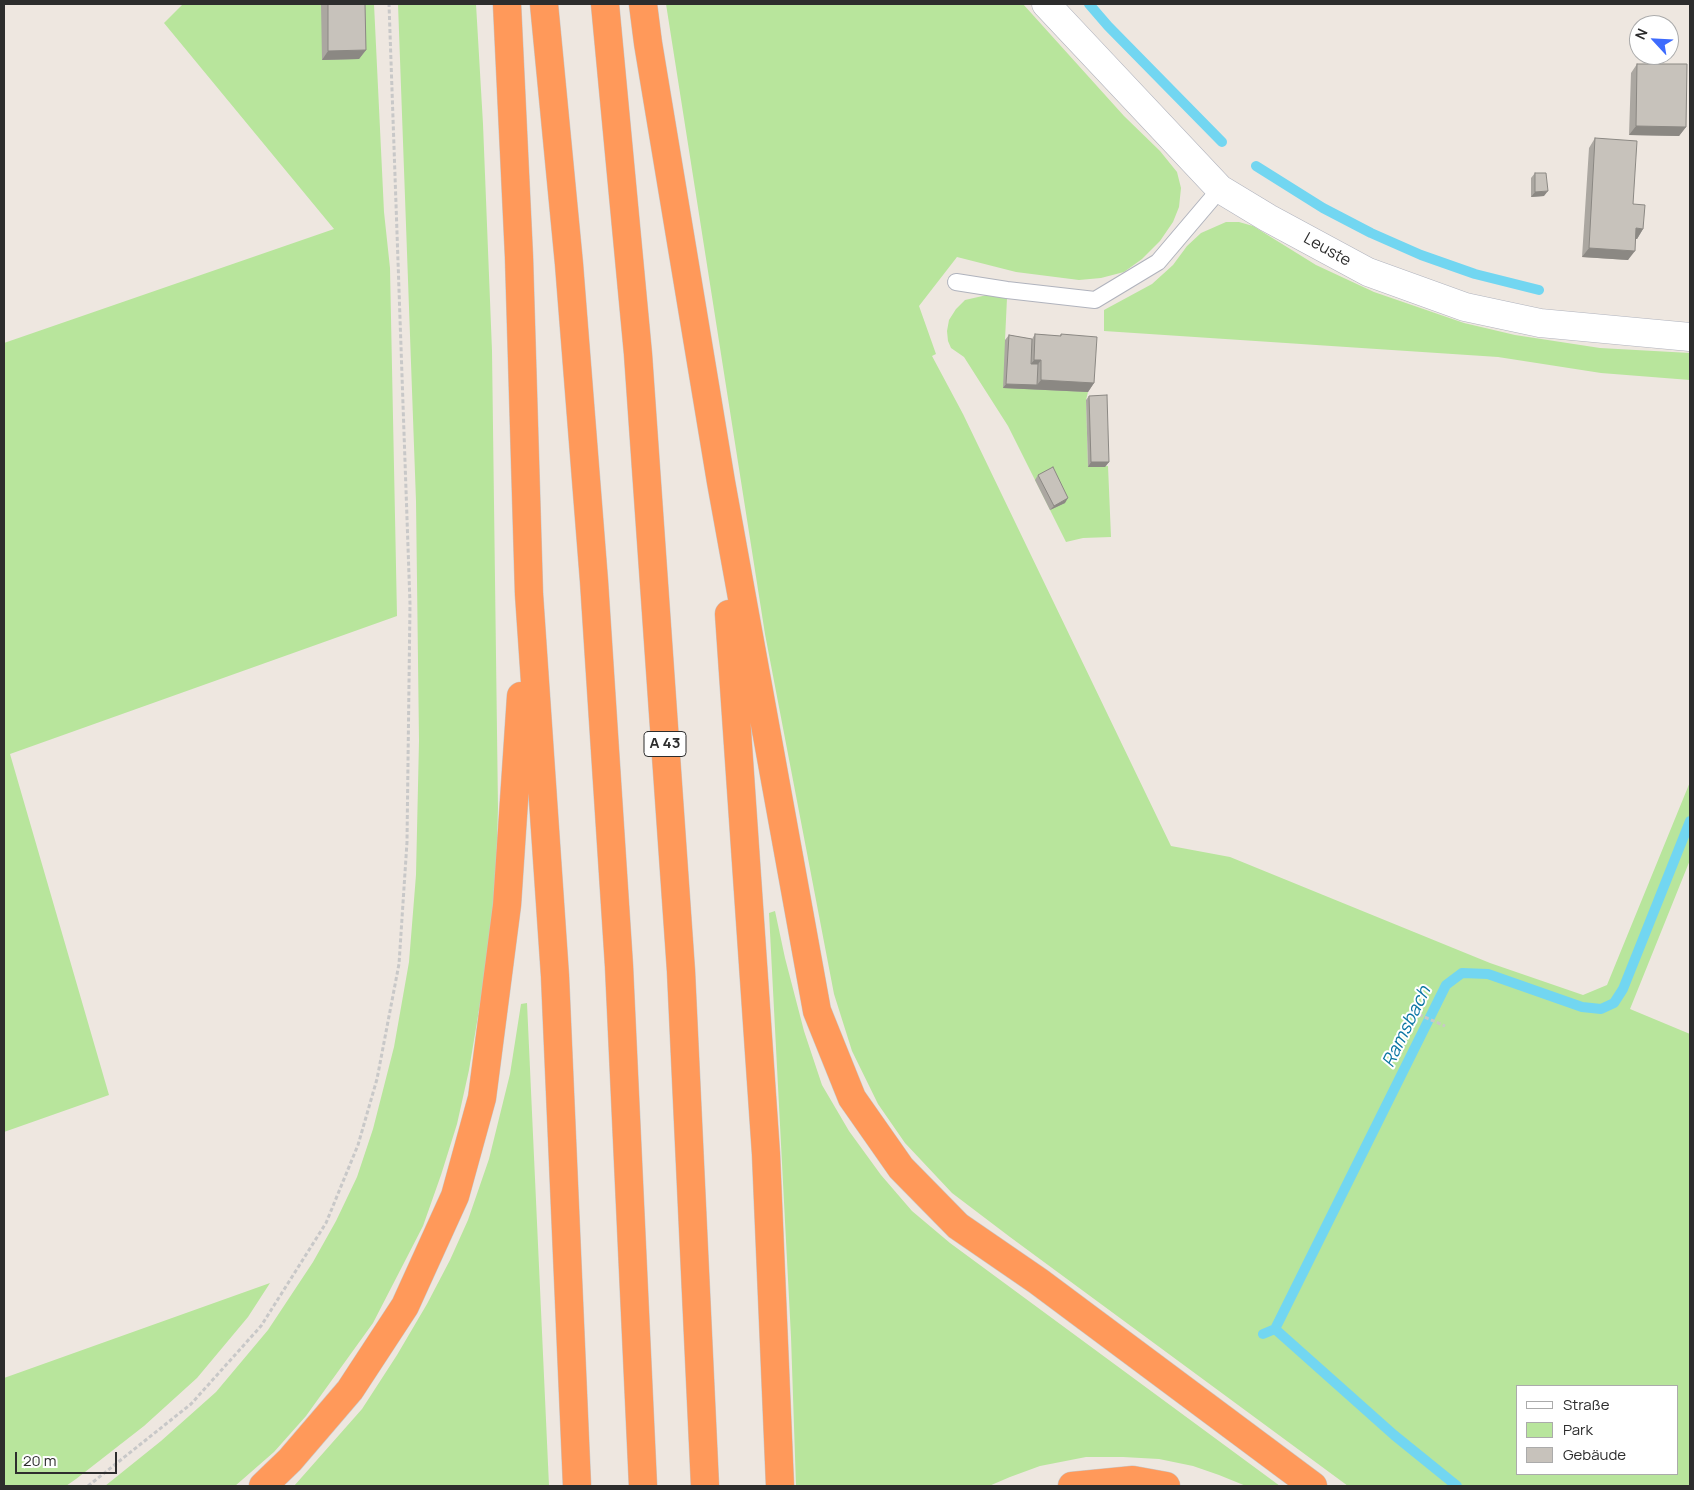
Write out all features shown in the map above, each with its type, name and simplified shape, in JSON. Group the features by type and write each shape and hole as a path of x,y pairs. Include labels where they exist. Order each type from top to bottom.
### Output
{"highway":[{"path":"506,4 519,257 529,594 555,976 577,1486"},
{"path":"544,4 569,264 594,590 619,966 643,1486"},
{"name":"A 43","path":"604,4 638,354 681,972 705,1486"},
{"path":"643,4 721,482 817,1011 852,1098 901,1168 958,1226 1038,1281 1313,1486"},
{"path":"721,482 766,1154 780,1486"},
{"path":"263,1486 290,1460 350,1390 405,1306 455,1196 482,1098 507,905 529,594"},
{"path":"1072,1486 1133,1480 1166,1486"}],"street":[{"name":"Leuste","path":"1046,4 1220,189 1268,218 1368,272 1465,307 1540,323 1690,337"}],"lane":[{"path":"956,282 1095,300 1158,262 1220,189"}],"path":[{"path":"88,1486 191,1404 261,1326 326,1223 358,1145 377,1079 399,964 407,842 410,644 401,315 389,4"},
{"path":"1413,1012 1445,1026"}],"green space":[{"path":"183,4 374,4 384,212 390,268 397,616 10,754 109,1095 4,1132 4,343 334,229 164,23"},
{"path":"398,4 476,4 492,351 498,808 496,878 487,962 469,1070 457,1124 423,1226 373,1323 306,1416 274,1452 235,1486 105,1486 161,1441 216,1392 268,1330 313,1262 336,1221 357,1177 373,1129 394,1047 409,962 416,875 419,741 416,501"},
{"path":"666,4 1023,4 1124,116 1160,151 1177,172 1181,188 1179,207 1173,222 1160,241 1142,259 1124,272 1101,278 1079,280 1016,272 957,257 919,306 936,354 932,356 963,414 1171,846 1230,857 1490,963 1583,995 1607,985 1690,782 1690,860 1630,1009 1690,1034 1690,1486 1348,1486 952,1193 905,1143 878,1104 852,1051 834,994 765,634"},
{"path":"1226,222 1239,222 1253,226 1316,265 1374,292 1464,323 1515,335 1600,348 1690,353 1690,380 1601,373 1498,357 1104,331 1104,310 1152,284 1173,265 1187,246 1201,233"},
{"path":"987,295 1007,298 1005,340 1088,392 1086,400 1088,467 1108,466 1111,537 1083,538 1066,542 1008,426 964,357 951,348 947,331 949,320 956,309 965,300"},
{"path":"775,911 804,1031 822,1085 849,1131 881,1175 912,1211 950,1243 1280,1486 1246,1486 1193,1466 1159,1459 1086,1457 1040,1466 989,1486 796,1486 791,1337 769,913"},
{"path":"527,1003 549,1486 294,1486 362,1409 397,1355 450,1260 468,1220 489,1159 510,1074 521,1004"},
{"path":"270,1283 248,1317 197,1378 144,1426 76,1479 66,1486 4,1486 4,1378"}],"building":[{"path":"328,4 365,4 366,50 328,51"},
{"path":"1687,64 1686,127 1636,126 1637,65"},
{"path":"1595,138 1637,141 1633,204 1645,205 1643,229 1636,228 1635,251 1589,248"},
{"path":"1535,173 1546,173 1548,191 1535,192"},
{"path":"1035,334 1097,337 1094,383 1041,380 1041,360 1034,360"},
{"path":"1009,335 1032,339 1031,364 1038,364 1037,385 1006,384"},
{"path":"1107,395 1109,462 1091,462 1089,396"},
{"path":"1053,467 1068,498 1054,506 1038,475"}],"waterway":[{"path":"1089,4 1108,26 1222,142"},
{"path":"1256,166 1323,208 1371,233 1421,255 1475,274 1539,290"},
{"name":"Ramsbach","path":"1263,1334 1275,1329 1446,985 1462,973 1488,974 1582,1007 1601,1009 1614,1003 1623,989 1690,821"},
{"path":"1275,1329 1394,1435 1457,1486"}]}
